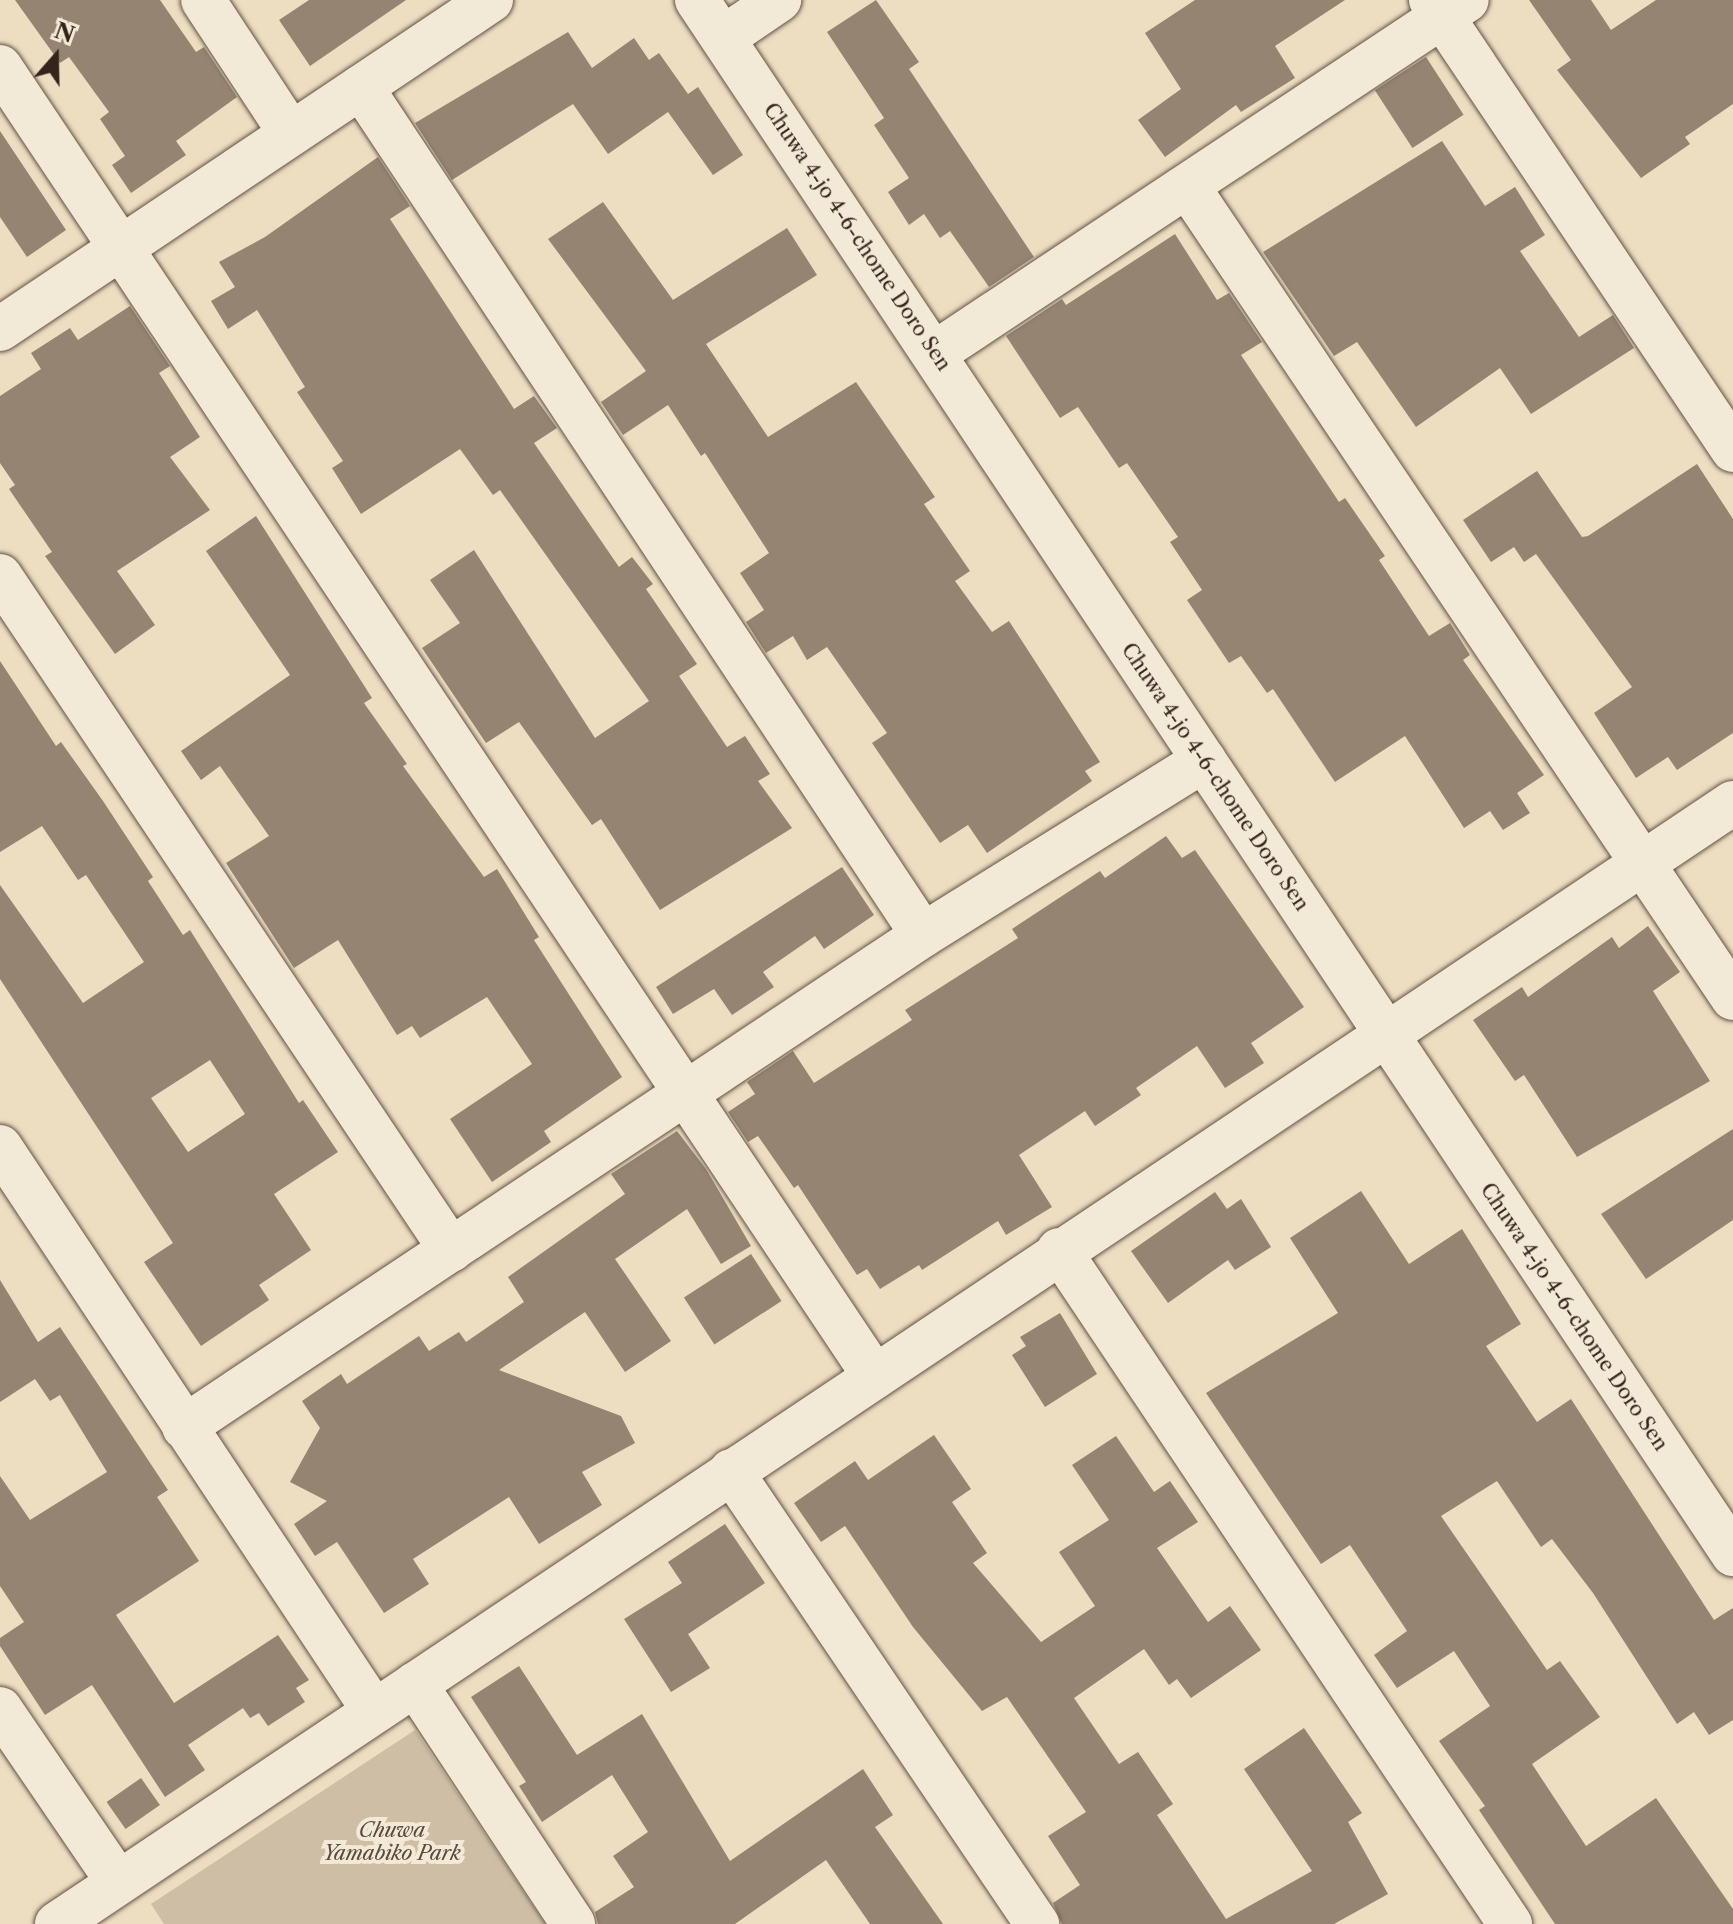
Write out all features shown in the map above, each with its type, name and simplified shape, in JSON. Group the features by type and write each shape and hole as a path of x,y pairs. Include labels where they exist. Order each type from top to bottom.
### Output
{"street":[{"path":"203,0 291,134"},
{"path":"0,329 491,0"},
{"name":"Chuwa 4-jo 4-6-chome Doro Sen","path":"697,0 1385,1032 1719,1505 1733,1554"},
{"path":"723,38 779,0"},
{"path":"935,353 1188,187 1447,6 1733,450"},
{"path":"0,67 688,1092 875,1377"},
{"path":"361,87 923,935"},
{"path":"1188,187 1733,998"},
{"path":"0,576 451,1250"},
{"path":"184,1427 923,935 1204,760"},
{"path":"57,1924 109,1901 374,1711 1385,1032 1733,803"},
{"path":"0,1147 374,1711"},
{"path":"1059,1250 1510,1924"},
{"path":"731,1471 1037,1924"},
{"path":"415,1684 573,1924"},
{"path":"0,1709 109,1901"}],"green space":[{"name":"Chuwa Yamabiko Park","path":"415,1730 545,1924 164,1924 151,1904"}],"building":[{"path":"15,0 160,0 196,52 204,47 237,97 176,141 186,155 131,193 112,165 125,156 100,119 109,112 69,57 60,63"},
{"path":"309,0 406,0 310,66 279,20"},
{"path":"876,0 919,62 909,69 1034,257 989,287 950,231 940,238 924,214 909,225 888,192 909,178 874,125 884,118 827,32"},
{"path":"1195,0 1345,0 1275,46 1295,78 1241,112 1236,105 1165,157 1138,120 1181,89 1145,33"},
{"path":"1529,0 1591,0 1611,30 1656,0 1733,0 1733,104 1685,137 1690,144 1641,178 1557,70 1571,60"},
{"path":"568,32 592,68 634,38 649,60 659,53 688,94 698,87 743,155 713,175 668,112 608,154 573,104 452,180 415,123"},
{"path":"1426,57 1464,115 1412,148 1375,90"},
{"path":"0,131 66,230 27,257 0,217"},
{"path":"1442,141 1485,206 1515,187 1545,235 1520,251 1579,337 1613,315 1634,348 1531,414 1500,368 1416,427 1357,342 1334,356 1263,252"},
{"path":"378,157 410,206 390,219 514,409 534,396 557,428 534,443 619,567 632,557 653,584 646,589 697,664 679,676 727,747 745,736 770,774 758,781 792,828 660,910 601,819 592,825 519,722 486,743 422,648 460,623 430,580 474,550 595,738 649,701 500,490 493,495 460,449 361,514 332,468 343,461 297,392 305,387 257,310 228,329 211,301 235,287 219,262 265,237"},
{"path":"603,202 673,300 787,228 817,275 706,344 768,437 856,382 935,497 924,504 970,571 955,581 992,632 1009,621 1100,762 1085,771 1092,781 987,853 968,825 940,843 872,743 887,733 827,647 807,660 793,636 766,653 746,622 764,610 740,573 769,553 705,453 701,456 668,405 623,435 601,402 646,371 548,239"},
{"path":"1175,234 1217,300 1229,293 1262,342 1241,355 1339,502 1345,498 1385,556 1379,560 1429,636 1450,623 1470,655 1463,660 1544,775 1517,793 1530,813 1503,830 1490,811 1464,828 1405,736 1335,782 1273,689 1267,693 1241,656 1229,663 1187,600 1202,590 1170,542 1178,537 1127,463 1119,468 1078,407 1060,418 1006,336 1062,299 1066,305"},
{"path":"130,306 170,366 159,373 200,437 170,457 210,510 117,571 155,625 115,654 45,556 52,552 9,489 15,485 0,463 0,396 41,369 31,353 70,328 78,340"},
{"path":"1697,464 1733,519 1733,733 1677,770 1668,757 1636,778 1594,713 1632,687 1536,554 1524,562 1514,547 1491,562 1463,520 1537,471 1582,537 1588,536"},
{"path":"256,516 372,698 364,703 407,764 403,766 484,877 497,869 539,937 534,940 622,1077 544,1131 551,1142 492,1182 450,1119 532,1064 487,997 420,1038 412,1026 397,1035 338,940 294,968 226,863 269,836 220,766 201,780 181,751 290,675 206,551"},
{"path":"0,661 56,746 61,742 103,801 153,877 148,881 183,935 190,930 299,1103 303,1100 338,1152 274,1194 311,1250 259,1285 269,1300 201,1346 144,1262 173,1243 0,979 0,885 83,1003 144,962 86,875 78,880 42,826 0,852","holes":["210,1060 245,1114 188,1152 151,1098"]},
{"path":"1166,836 1182,858 1195,850 1304,1007 1251,1043 1264,1063 1225,1088 1197,1046 1136,1088 1141,1095 1095,1126 1085,1111 1019,1155 1052,1207 1006,1235 998,1221 922,1270 919,1265 880,1289 867,1269 857,1275 798,1185 794,1188 758,1136 748,1142 728,1112 755,1094 747,1082 793,1051 814,1083 912,1020 905,1010 1018,938 1012,929 1100,871 1105,878"},
{"path":"842,867 874,915 824,949 815,936 763,972 774,987 732,1015 714,989 673,1014 656,987"},
{"path":"1648,926 1680,972 1653,991 1710,1081 1577,1157 1524,1075 1515,1081 1473,1020 1522,987 1528,997 1612,937 1619,948"},
{"path":"1733,1129 1733,1220 1646,1279 1601,1214"},
{"path":"677,1131 706,1169 751,1246 721,1264 687,1209 615,1259 671,1341 625,1372 585,1312 499,1370 621,1416 635,1443 582,1472 602,1505 539,1544 509,1497 413,1559 429,1584 384,1613 337,1542 315,1556 294,1524 327,1501 290,1482 320,1428 302,1401 341,1374 347,1384 419,1336 429,1351 459,1332 466,1342 524,1302 508,1277 625,1194 611,1174"},
{"path":"1361,1191 1409,1264 1462,1229 1521,1324 1486,1346 1537,1422 1571,1399 1714,1620 1733,1608 1733,1720 1709,1735 1694,1712 1677,1724 1593,1593 1552,1539 1541,1547 1497,1481 1441,1516 1547,1670 1560,1661 1600,1717 1532,1764 1586,1846 1656,1798 1733,1909 1733,1924 1555,1924 1479,1810 1485,1806 1439,1741 1490,1706 1454,1651 1397,1688 1374,1655 1407,1631 1350,1545 1321,1564 1206,1393 1338,1313 1290,1238"},
{"path":"1215,1192 1227,1209 1241,1199 1271,1247 1235,1270 1228,1260 1168,1303 1131,1251"},
{"path":"751,1254 781,1301 714,1345 684,1298"},
{"path":"0,1280 38,1342 60,1327 168,1490 157,1497 199,1561 116,1615 174,1703 278,1635 309,1680 296,1688 305,1702 268,1726 259,1713 250,1718 243,1708 188,1745 205,1770 165,1797 92,1685 45,1715 0,1646 0,1638 24,1622 0,1586 0,1476 30,1520 107,1472 60,1395 50,1401 35,1379 0,1402"},
{"path":"1060,1313 1097,1374 1045,1407 1012,1355 1026,1346 1020,1337"},
{"path":"934,1435 971,1489 952,1502 987,1553 973,1563 1041,1642 1095,1606 1059,1552 1109,1520 1072,1465 1116,1436 1154,1492 1170,1481 1198,1522 1157,1548 1208,1622 1230,1606 1261,1650 1191,1698 1177,1679 1169,1685 1144,1649 1074,1698 1119,1764 1138,1752 1173,1804 1157,1815 1226,1919 1312,1871 1244,1769 1304,1728 1362,1813 1348,1822 1388,1894 1334,1924 1062,1924 1053,1903 1080,1885 1048,1836 1086,1812 1007,1697 982,1711 913,1627 845,1526 821,1542 794,1503 855,1461 868,1480"},
{"path":"725,1524 765,1583 688,1634 710,1668 671,1692 624,1619 682,1583 668,1562"},
{"path":"519,1666 577,1755 642,1714 730,1861 863,1769 893,1815 875,1827 943,1924 870,1924 826,1860 735,1924 598,1924 595,1912 634,1887 613,1856 648,1832 612,1775 542,1822 519,1786 526,1782 471,1697"},
{"path":"141,1778 160,1805 126,1829 107,1802"}]}
